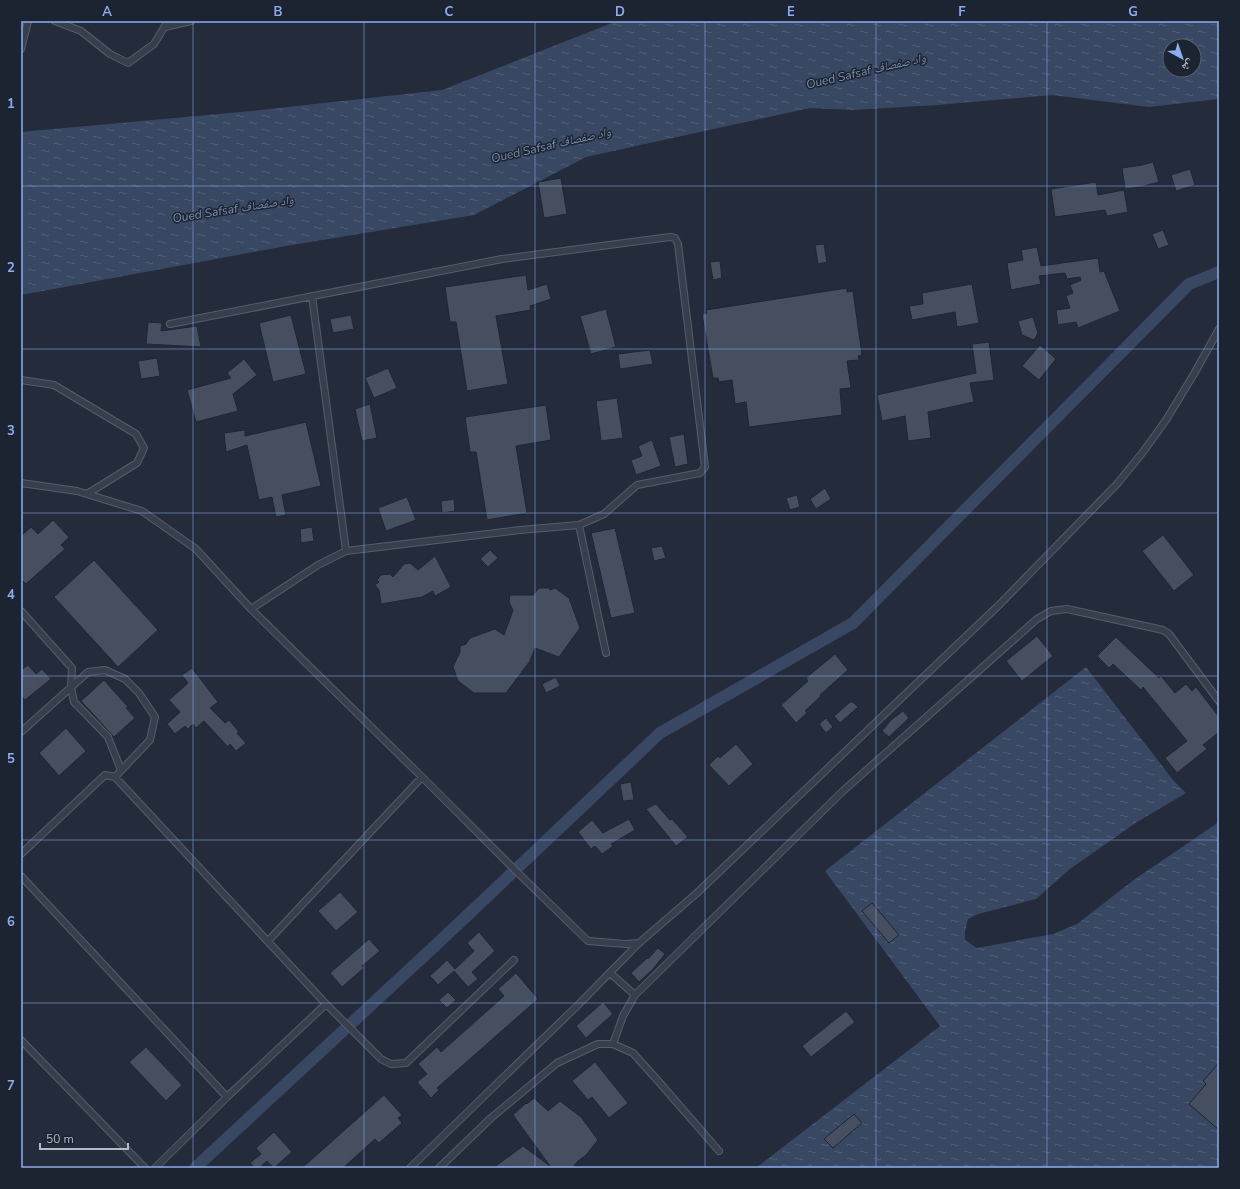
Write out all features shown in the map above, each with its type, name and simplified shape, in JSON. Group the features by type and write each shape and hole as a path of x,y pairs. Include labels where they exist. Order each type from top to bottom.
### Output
{"lane":[{"path":"21,49 28,21"},
{"path":"55,21 81,31 110,54 128,63 154,44 168,21"},
{"path":"165,28 191,21"},
{"path":"170,324 502,260 670,238 674,238 678,244 705,466 700,473 637,485 604,514 579,526 520,530 346,551 318,565 251,609"},
{"path":"312,296 346,551"},
{"path":"410,1168 639,944 697,893 1000,604 1116,484 1143,452 1166,420 1219,329"},
{"path":"21,380 54,385 136,434 144,448 137,463 87,494"},
{"path":"21,483 77,491 142,511 196,548 251,609 588,941 639,944"},
{"path":"579,526 606,653"},
{"path":"613,1044 623,1016 635,995 843,791 1037,619 1051,611 1067,609 1163,630 1169,634 1219,701"},
{"path":"21,611 72,668 71,687 74,702 108,737 121,770"},
{"path":"21,732 88,672 105,670 125,679 139,693 155,717 150,740 115,777"},
{"path":"21,854 105,775 115,777 326,1004 381,1059 391,1064 406,1063 514,960"},
{"path":"268,941 422,777"},
{"path":"21,876 227,1098"},
{"path":"610,973 635,995"},
{"path":"155,1168 326,1004"},
{"path":"21,1040 145,1168"},
{"path":"439,1168 491,1118 558,1063 598,1044 613,1044 633,1053 720,1151"}],"water":[{"name":"Oued Safsaf واد صفصاف","path":"617,21 1219,21 1219,99 1149,107 1052,95 937,105 852,110 810,108 586,157 474,215 286,246 21,295 21,132 252,111 442,90"},
{"path":"1086,667 1173,780 1186,793 1137,822 1070,869 1036,899 978,914 968,919 965,931 965,940 977,948 1053,934 1077,924 1135,879 1219,822 1219,1168 756,1168 940,1026 825,871"}],"building":[{"path":"1153,162 1159,182 1125,189 1122,168"},
{"path":"1190,169 1195,185 1176,191 1171,175"},
{"path":"561,178 567,214 544,218 538,182"},
{"path":"1096,182 1098,195 1124,190 1128,212 1107,216 1105,210 1055,217 1051,189"},
{"path":"1163,230 1169,245 1158,249 1152,234"},
{"path":"824,244 827,262 818,264 815,245"},
{"path":"1037,247 1041,266 1098,258 1100,272 1104,271 1120,311 1078,328 1076,322 1058,325 1056,310 1070,308 1066,296 1073,293 1070,285 1081,280 1080,277 1067,279 1065,273 1039,276 1041,284 1011,290 1007,263 1023,260 1021,250"},
{"path":"720,261 722,278 713,280 710,262"},
{"path":"526,275 528,290 547,284 551,299 530,306 531,310 496,316 508,384 467,391 456,322 450,322 445,287"},
{"path":"972,284 979,323 957,327 955,312 912,320 909,306 923,304 922,293"},
{"path":"847,288 847,292 853,291 862,355 858,356 859,360 847,361 851,388 840,389 842,415 749,427 746,402 735,404 732,380 719,382 718,378 713,378 702,314 707,313 706,310"},
{"path":"606,309 616,347 591,354 580,316"},
{"path":"291,315 306,374 273,382 259,323"},
{"path":"351,315 354,329 333,333 330,319"},
{"path":"1033,317 1038,333 1034,340 1022,335 1018,321"},
{"path":"148,322 162,323 161,331 197,326 201,347 146,344"},
{"path":"989,342 994,380 970,383 974,402 928,412 931,438 908,441 905,416 882,421 877,395 976,373 972,344"},
{"path":"1040,345 1056,359 1039,380 1022,366"},
{"path":"650,350 653,364 620,369 618,354"},
{"path":"157,358 160,376 141,379 138,361"},
{"path":"244,359 257,375 233,394 238,411 196,422 187,390 231,378 227,373"},
{"path":"388,368 397,388 374,398 365,378"},
{"path":"617,398 623,438 601,441 596,401"},
{"path":"370,404 377,438 362,441 355,409"},
{"path":"546,405 551,440 516,446 527,513 487,520 476,452 470,452 465,417"},
{"path":"306,422 321,486 282,495 286,515 276,517 272,497 259,500 247,445 226,452 224,433 245,430 245,436"},
{"path":"684,434 688,464 675,467 669,437"},
{"path":"652,440 661,466 636,475 631,460 642,456 638,446"},
{"path":"825,488 831,499 816,509 810,499"},
{"path":"797,495 800,507 790,510 786,498"},
{"path":"407,497 416,520 386,531 378,508"},
{"path":"454,499 455,511 442,513 441,501"},
{"path":"53,520 69,537 61,545 65,549 26,584 21,579 21,536 31,527 38,534"},
{"path":"312,527 314,541 301,543 300,529"},
{"path":"615,528 635,613 611,618 591,533"},
{"path":"1163,535 1194,575 1174,591 1142,551"},
{"path":"662,546 666,558 654,561 651,548"},
{"path":"490,550 498,558 488,567 480,559"},
{"path":"435,556 451,587 435,596 433,591 422,597 381,604 379,590 375,585 379,582 377,580 381,575 390,574 393,577 404,564 410,563 418,570"},
{"path":"94,560 158,630 118,667 54,597"},
{"path":"539,588 549,588 550,590 555,588 569,598 580,628 559,657 535,648 530,661 506,693 474,693 458,681 453,667 460,652 460,646 466,644 470,638 495,629 504,635 513,610 509,602 510,595 533,595"},
{"path":"1037,636 1053,656 1022,681 1006,661"},
{"path":"1116,637 1159,678 1161,676 1175,693 1186,684 1192,691 1196,687 1219,717 1219,732 1203,745 1207,749 1177,773 1165,758 1187,741 1143,687 1141,690 1113,664 1109,668 1097,656"},
{"path":"835,654 848,670 820,695 821,696 805,711 807,713 796,723 781,705 808,681 806,678"},
{"path":"28,665 36,674 42,669 51,679 25,700 21,695 21,670"},
{"path":"192,668 218,702 210,708 225,723 229,720 239,732 237,733 246,743 236,751 230,744 228,747 204,721 196,728 193,724 188,729 185,726 175,734 167,724 180,712 169,700 188,683 182,675"},
{"path":"556,677 560,686 546,693 542,684"},
{"path":"104,680 128,707 126,708 135,718 114,737 81,701"},
{"path":"850,702 853,702 858,707 840,723 834,716"},
{"path":"903,711 909,718 889,737 882,731 891,720"},
{"path":"826,718 833,727 826,733 819,724"},
{"path":"66,728 86,751 59,776 39,753"},
{"path":"736,744 753,764 729,786 709,765 718,756 720,758"},
{"path":"631,782 634,800 623,801 620,784"},
{"path":"656,804 688,837 676,846 646,809"},
{"path":"629,819 635,830 611,844 613,846 602,854 595,846 591,849 578,832 592,820 603,833"},
{"path":"340,892 358,912 336,931 318,911"},
{"path":"872,903 899,935 889,943 862,911"},
{"path":"479,932 495,951 472,972 478,979 468,987 454,971 438,985 430,976 447,960 455,969 474,951 467,943"},
{"path":"369,939 380,951 362,966 364,968 342,987 330,973"},
{"path":"658,948 665,954 653,969 639,982 631,973 647,958 648,959"},
{"path":"516,973 538,999 437,1088 439,1090 431,1098 417,1082 427,1074 418,1064 437,1047 441,1052 504,996 498,989"},
{"path":"448,992 456,1000 447,1008 439,1000"},
{"path":"603,1002 613,1014 586,1038 576,1026"},
{"path":"846,1011 855,1022 811,1057 802,1046"},
{"path":"146,1047 182,1085 166,1101 129,1062"},
{"path":"595,1062 628,1103 609,1118 592,1097 588,1100 572,1081"},
{"path":"1219,1063 1219,1130 1189,1104 1206,1084 1203,1081"},
{"path":"384,1095 402,1115 398,1118 402,1123 379,1143 375,1139 343,1168 302,1168"},
{"path":"534,1098 548,1111 560,1101 581,1117 598,1140 586,1155 572,1168 493,1168 523,1146 550,1166 513,1115"},
{"path":"854,1114 862,1123 833,1148 824,1139"},
{"path":"274,1132 292,1152 274,1168 267,1161 259,1168 255,1168 250,1163 261,1154 256,1148"}],"waterway":[{"path":"195,1168 438,943 660,733 853,623 1189,284 1219,272"}]}
